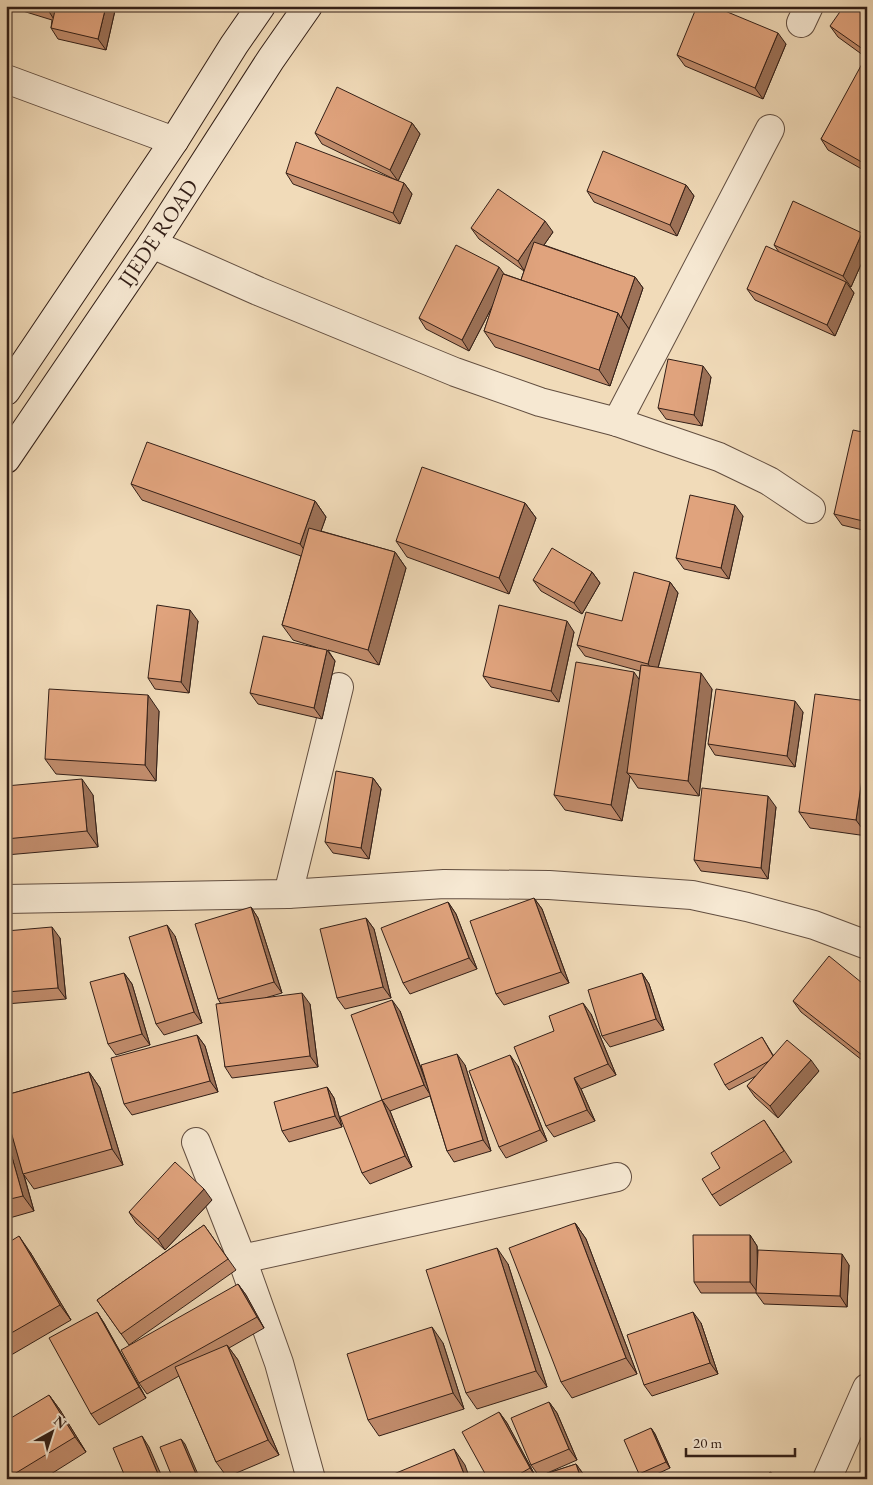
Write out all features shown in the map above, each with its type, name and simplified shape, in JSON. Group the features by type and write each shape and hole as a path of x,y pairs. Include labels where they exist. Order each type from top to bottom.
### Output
{"street":[{"name":"IJEDE ROAD","path":"6,391 174,141 234,45 261,6"},
{"name":"IJEDE ROAD","path":"6,459 152,244 271,59 308,6"},
{"path":"6,79 174,141"},
{"path":"617,422 770,129"},
{"path":"152,244 258,291 455,372 540,402 617,422 719,457 769,481 810,510"},
{"path":"288,894 339,687"},
{"path":"6,898 288,894 444,884 549,885 692,895 814,925 867,945"},
{"path":"196,1142 242,1259 279,1363 303,1476"},
{"path":"242,1259 617,1177"},
{"path":"827,1479 867,1388"}],"building":[{"path":"36,6 48,6 48,10"},
{"path":"56,6 106,6 98,39 51,28"},
{"path":"697,6 713,6 778,33 755,88 677,55"},
{"path":"844,6 867,6 867,52 830,26"},
{"path":"863,62 867,64 867,165 821,139"},
{"path":"337,87 412,123 390,170 315,133"},
{"path":"296,142 404,183 393,213 286,173"},
{"path":"603,151 686,185 670,225 587,191"},
{"path":"498,189 545,221 518,261 471,228"},
{"path":"793,201 862,233 843,276 774,245"},
{"path":"534,242 635,277 621,318 618,313 521,280"},
{"path":"456,245 499,267 462,340 419,318"},
{"path":"766,246 846,282 827,325 747,289"},
{"path":"503,274 618,313 599,370 484,331"},
{"path":"668,359 703,366 694,415 658,408"},
{"path":"853,430 867,433 867,522 834,514"},
{"path":"147,442 315,501 300,544 131,484"},
{"path":"422,467 525,503 499,578 396,541"},
{"path":"690,495 735,505 721,568 676,558"},
{"path":"309,528 395,552 368,650 282,625"},
{"path":"552,548 592,572 574,603 533,580"},
{"path":"634,572 670,582 648,664 577,645 586,612 622,621"},
{"path":"157,605 190,610 181,682 148,678"},
{"path":"499,605 567,621 551,691 483,676"},
{"path":"263,636 327,650 314,708 250,693"},
{"path":"576,662 634,672 611,805 554,795"},
{"path":"641,665 701,673 688,781 627,773"},
{"path":"49,689 148,695 145,765 45,759"},
{"path":"716,689 795,701 787,756 708,744"},
{"path":"815,694 867,701 867,745 856,820 799,812"},
{"path":"336,771 373,778 361,848 325,842"},
{"path":"82,779 87,831 6,839 6,786"},
{"path":"702,788 768,796 761,868 694,860"},
{"path":"534,898 561,972 496,994 470,921"},
{"path":"448,902 469,958 403,983 381,928"},
{"path":"251,907 274,982 218,999 195,924"},
{"path":"366,918 383,987 337,998 320,929"},
{"path":"167,925 194,1012 156,1024 129,937"},
{"path":"52,927 58,988 6,992 6,931"},
{"path":"829,956 867,987 867,1059 793,1001"},
{"path":"124,973 142,1034 108,1044 90,982"},
{"path":"642,973 656,1019 602,1036 588,990"},
{"path":"302,993 310,1056 225,1067 216,1004"},
{"path":"392,1000 424,1085 382,1100 351,1015"},
{"path":"583,1003 608,1064 574,1078 587,1110 546,1126 514,1047 554,1031 549,1016"},
{"path":"197,1035 210,1081 124,1104 111,1058"},
{"path":"762,1037 773,1056 769,1061 725,1085 714,1064"},
{"path":"787,1040 811,1060 770,1106 747,1086"},
{"path":"457,1054 483,1140 447,1151 421,1065"},
{"path":"510,1055 540,1130 499,1147 469,1071"},
{"path":"89,1072 112,1149 23,1174 6,1114 6,1095"},
{"path":"327,1087 335,1116 282,1131 274,1102"},
{"path":"382,1100 405,1156 362,1173 340,1117"},
{"path":"764,1120 784,1151 712,1195 702,1179 720,1168 711,1153"},
{"path":"6,1136 23,1196 6,1200"},
{"path":"175,1162 204,1189 158,1239 129,1212"},
{"path":"575,1223 626,1358 561,1382 509,1248"},
{"path":"204,1225 228,1259 121,1334 97,1300"},
{"path":"693,1235 750,1235 750,1282 694,1282"},
{"path":"19,1236 60,1305 6,1336 6,1244"},
{"path":"497,1248 536,1371 466,1393 426,1270"},
{"path":"758,1250 842,1254 840,1296 756,1293"},
{"path":"238,1284 257,1317 139,1383 121,1350"},
{"path":"97,1312 139,1387 91,1414 49,1338"},
{"path":"693,1312 710,1363 644,1385 627,1335"},
{"path":"432,1327 453,1393 368,1420 347,1354"},
{"path":"227,1345 268,1440 216,1462 175,1367"},
{"path":"49,1395 75,1437 6,1479 6,1421"},
{"path":"549,1402 569,1449 531,1465 511,1418"},
{"path":"499,1412 530,1468 511,1479 488,1479 462,1432"},
{"path":"651,1428 666,1462 639,1474 624,1440"},
{"path":"142,1436 160,1479 126,1479 113,1448"},
{"path":"181,1439 198,1479 173,1479 160,1447"},
{"path":"454,1449 466,1479 390,1479 389,1476"},
{"path":"576,1464 581,1479 537,1479 536,1477"},
{"path":"770,1472 782,1479 766,1479"}]}
